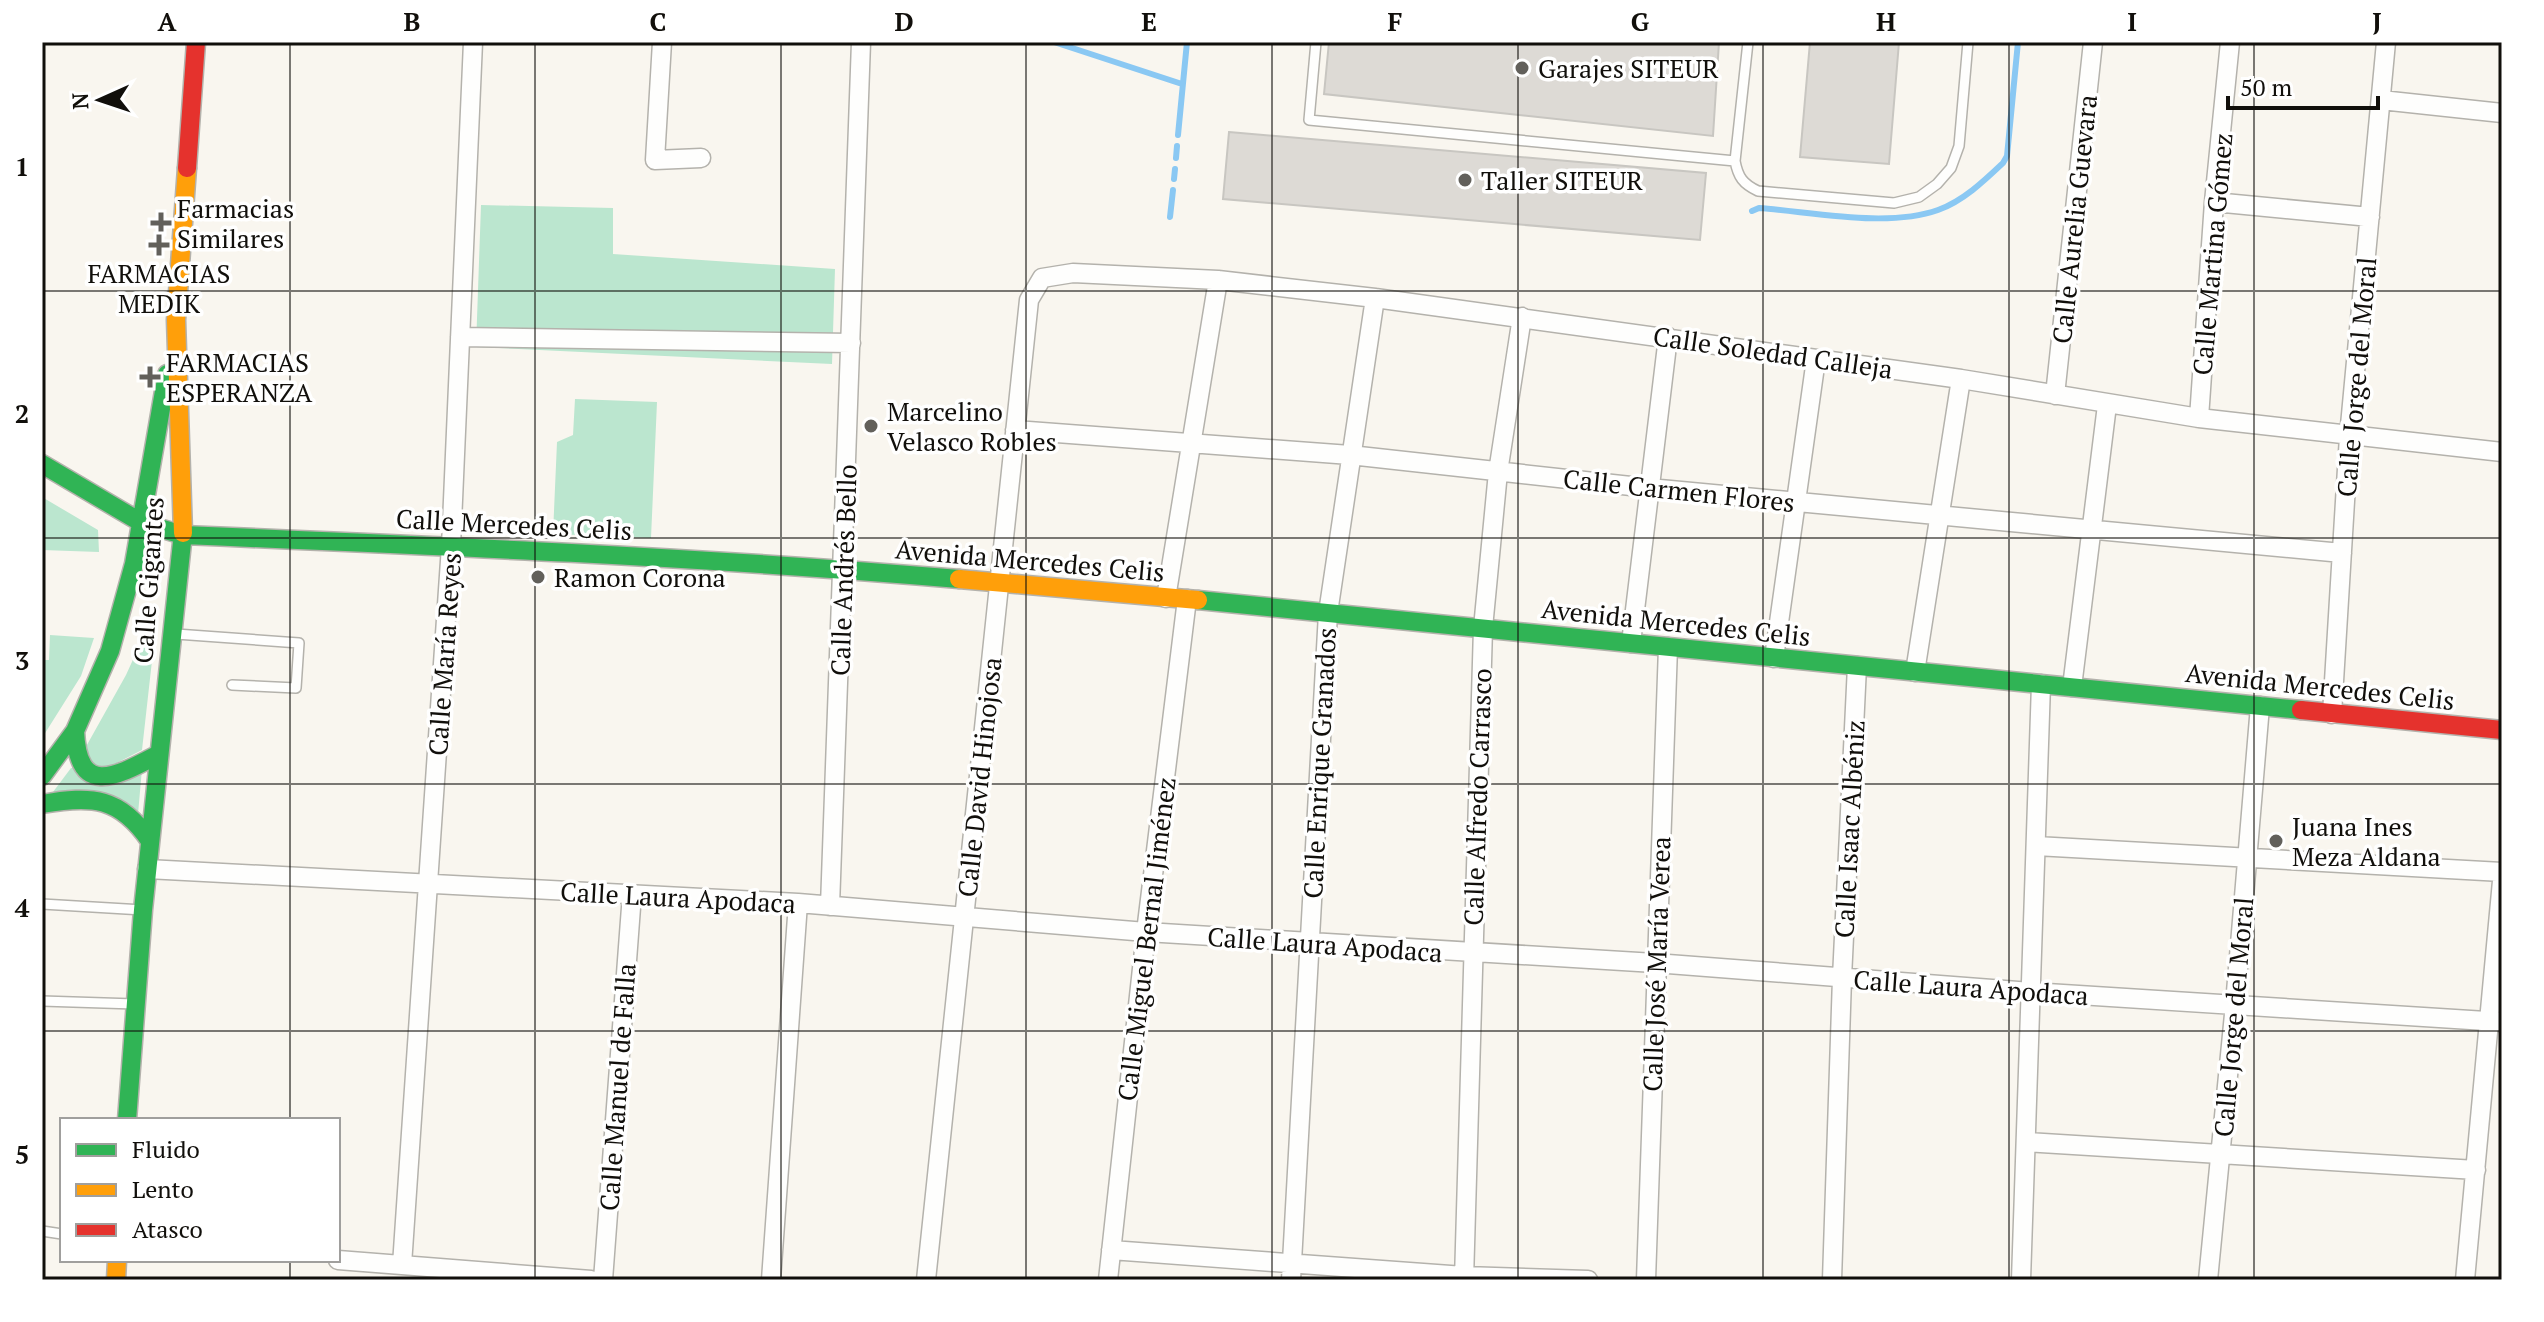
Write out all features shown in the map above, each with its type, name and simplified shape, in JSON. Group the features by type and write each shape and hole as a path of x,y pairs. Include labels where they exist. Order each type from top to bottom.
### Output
{"main road":[{"name":"Calle Gigantes","path":"127,1118 143,910 183,535 176,320 196,42"},
{"path":"42,776 75,731 110,651 134,564 176,320"},
{"name":"Calle Mercedes Celis","path":"42,464 142,523 183,535 451,546 843,569"},
{"name":"Avenida Mercedes Celis","path":"843,569 1187,599 2502,730"},
{"path":"75,731 77,763 85,773 96,777 123,773 159,754"},
{"path":"42,804 89,801 108,804 127,812 150,841"}],"street":[{"name":"Calle María Reyes","path":"402,1265 451,546 473,42"},
{"path":"662,42 655,160 701,158"},
{"name":"Calle Andrés Bello","path":"830,906 861,42"},
{"name":"Calle Aurelia Guevara","path":"2055,395 2093,42"},
{"name":"Calle Martina Gómez","path":"2199,418 2214,202 2230,42"},
{"name":"Calle Jorge del Moral","path":"2332,714 2349,436 2386,42"},
{"path":"2381,100 2502,113"},
{"path":"2214,202 2370,217"},
{"name":"Calle Soledad Calleja","path":"1042,278 1073,273 1218,280 1375,298 1961,379 2199,418 2502,452"},
{"name":"Calle David Hinojosa","path":"926,1280 1029,300 1042,278"},
{"path":"1166,598 1218,280"},
{"name":"Calle Enrique Granados","path":"1292,1272 1328,613 1375,298"},
{"name":"Calle Alfredo Carrasco","path":"1464,1278 1483,628 1498,472 1522,317"},
{"path":"460,337 851,343"},
{"path":"1631,643 1668,337"},
{"path":"1774,658 1816,359"},
{"path":"1915,672 1961,379"},
{"path":"2072,687 2107,405"},
{"name":"Calle Carmen Flores","path":"1015,430 1350,455 1649,488 2342,553"},
{"name":"Calle Miguel Bernal Jiménez","path":"1108,1280 1187,599"},
{"name":"Calle José María Verea","path":"1646,1280 1668,647"},
{"name":"Calle Isaac Albéniz","path":"1832,1280 1857,666"},
{"path":"2021,1280 2041,684"},
{"name":"Calle Jorge del Moral","path":"2208,1280 2260,706"},
{"path":"2036,846 2502,872"},
{"name":"Calle Laura Apodaca","path":"147,869 798,903 1146,932 1655,963 2031,992 2496,1022"},
{"path":"2465,1280 2496,1022 2502,881"},
{"name":"Calle Manuel de Falla","path":"603,1280 632,894"},
{"path":"771,1280 798,903"},
{"path":"2026,1142 2476,1170"},
{"path":"1111,1250 1292,1272 1588,1280"},
{"path":"340,1260 402,1265 464,1275 591,1280"}],"lane":[{"path":"1316,42 1309,120 1735,161"},
{"path":"1748,42 1735,161 1738,175 1746,185 1758,191 1894,203 1919,197 1937,184 1951,168 1959,146 1968,42"},
{"path":"172,633 299,643 296,688 232,685"},
{"path":"42,904 143,910"},
{"path":"42,1001 136,1004"}],"green space":[{"path":"481,205 613,208 613,254 835,269 832,364 476,347"},
{"path":"575,399 657,402 651,538 553,534 557,442 573,435"},
{"path":"42,497 98,530 99,552 42,550"},
{"path":"157,616 142,750 107,768 93,765 83,752 126,675 146,631"},
{"path":"50,635 94,638 81,676 42,738 42,660 49,660"},
{"path":"71,768 142,769 138,814 50,796"}],"building":[{"name":"Garajes SITEUR","path":"1329,42 1719,42 1713,136 1324,94"},
{"path":"1810,42 1899,42 1889,164 1800,157"},
{"name":"Taller SITEUR","path":"1229,132 1706,173 1700,240 1223,199"}],"waterway":[{"path":"1054,42 1182,84"},
{"path":"1178,135 1187,42"},
{"path":"1752,211 1759,208 1896,218 1938,210 1956,201 1988,177 2007,156 2018,42"},
{"path":"1176,158 1177,146"},
{"path":"1174,179 1175,169"},
{"path":"1170,217 1173,190"}],"traffic: fast":[{"path":"42,776 75,731 110,651 134,564 167,374"},
{"path":"42,464 142,523 183,535 668,558 959,579"},
{"path":"127,1118 143,910 183,533"},
{"path":"1198,600 2301,710"},
{"path":"75,731 83,766 92,774 115,774 159,754"},
{"path":"42,804 76,800 104,803 128,815 150,841"}],"traffic: slow":[{"path":"183,533 176,320 187,168"},
{"path":"959,579 1198,600"},
{"path":"116,1280 117,1262"}],"traffic: jam":[{"path":"187,168 196,42"},
{"path":"2301,710 2502,730"}],"place":[{"name":"Garajes SITEUR","path":"1522,68"},
{"name":"Taller SITEUR","path":"1465,180"},
{"name":"Farmacias Similares","path":"161,223"},
{"name":"FARMACIAS MEDIK","path":"159,245"},
{"name":"FARMACIAS ESPERANZA","path":"150,377"},
{"name":"Marcelino Velasco Robles","path":"871,426"},
{"name":"Ramon Corona","path":"538,577"},
{"name":"Juana Ines Meza Aldana","path":"2276,841"}]}
